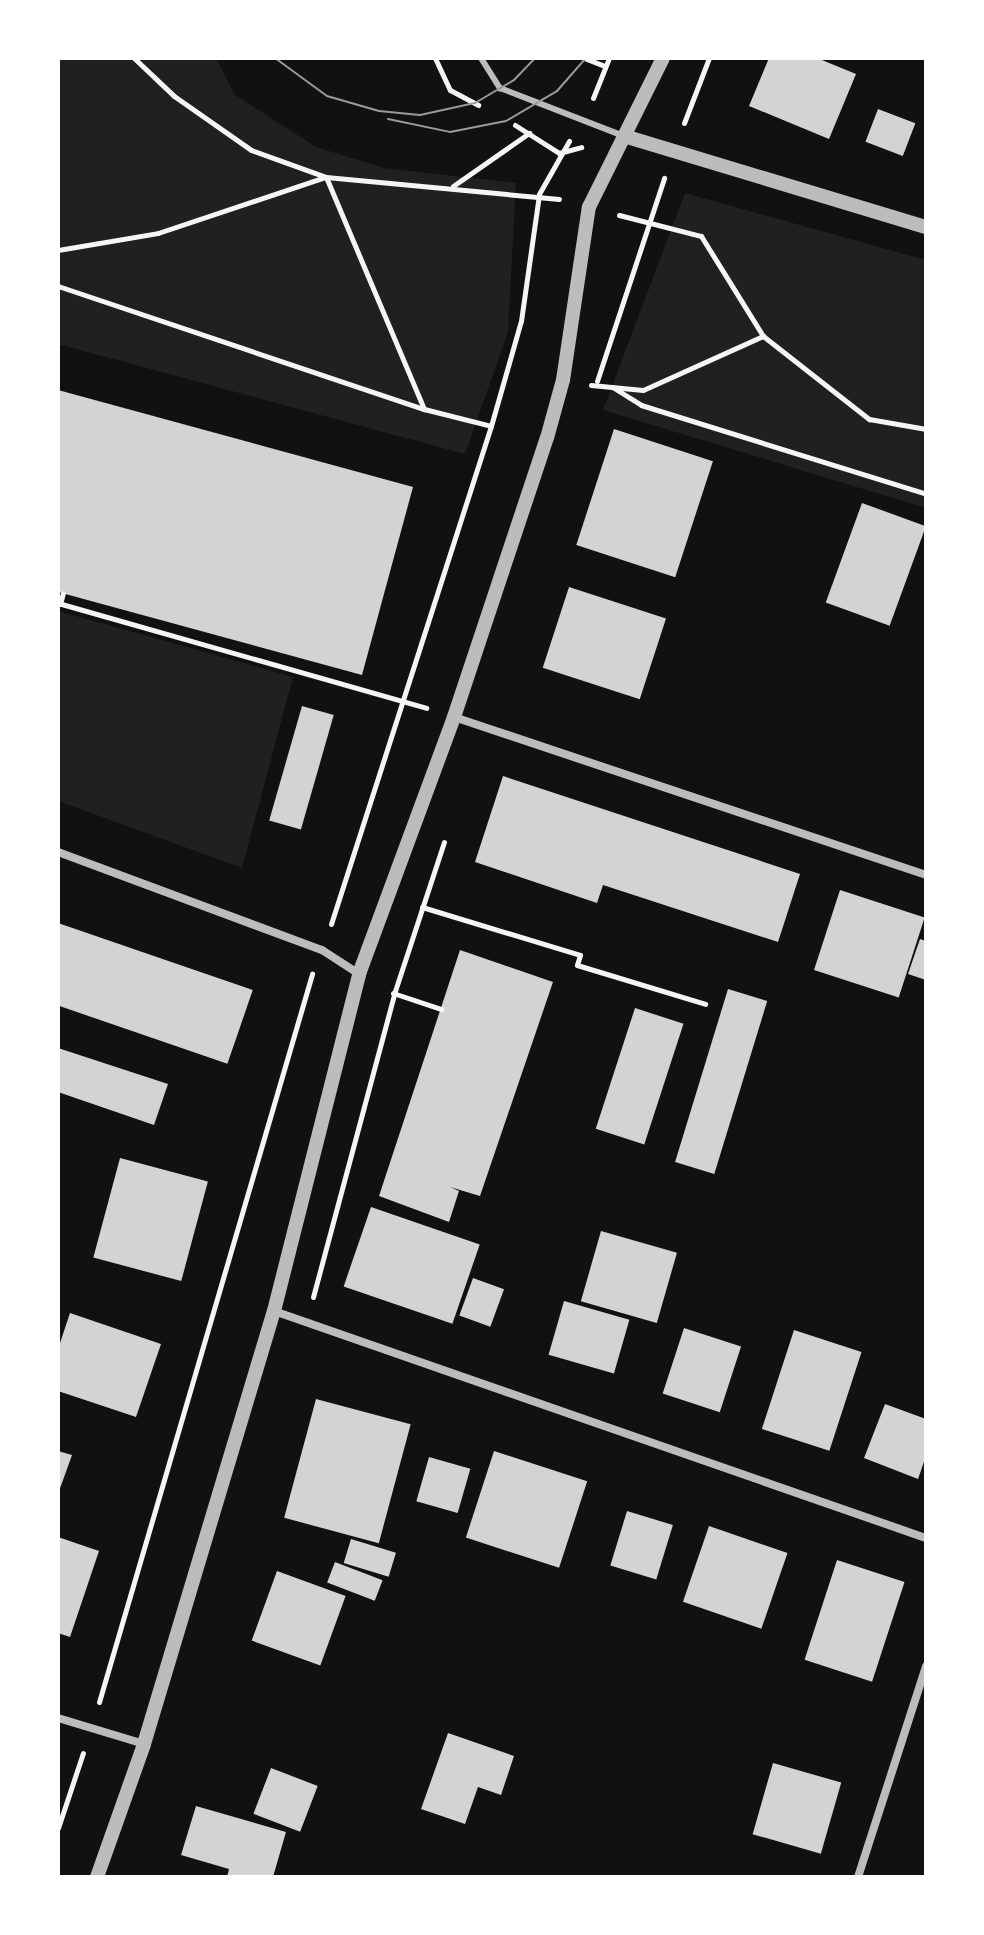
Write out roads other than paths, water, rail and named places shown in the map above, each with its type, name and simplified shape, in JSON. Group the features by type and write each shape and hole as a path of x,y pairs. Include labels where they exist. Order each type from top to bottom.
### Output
{"street":[{"path":"97,1877 144,1744 274,1311 359,974 454,717 563,380 589,207 663,58"},
{"path":"624,136 672,153 926,227"},
{"path":"454,717 926,875"},
{"path":"58,852 322,950 359,974"},
{"path":"274,1311 926,1538"},
{"path":"858,1877 926,1666"},
{"path":"58,1718 144,1744"}],"lane":[{"path":"481,58 500,88 624,136"}],"tram line":[{"path":"275,58 327,96 379,111 420,115 475,103 514,80 535,58"},
{"path":"388,119 450,132 506,121 557,91 586,58"}]}
